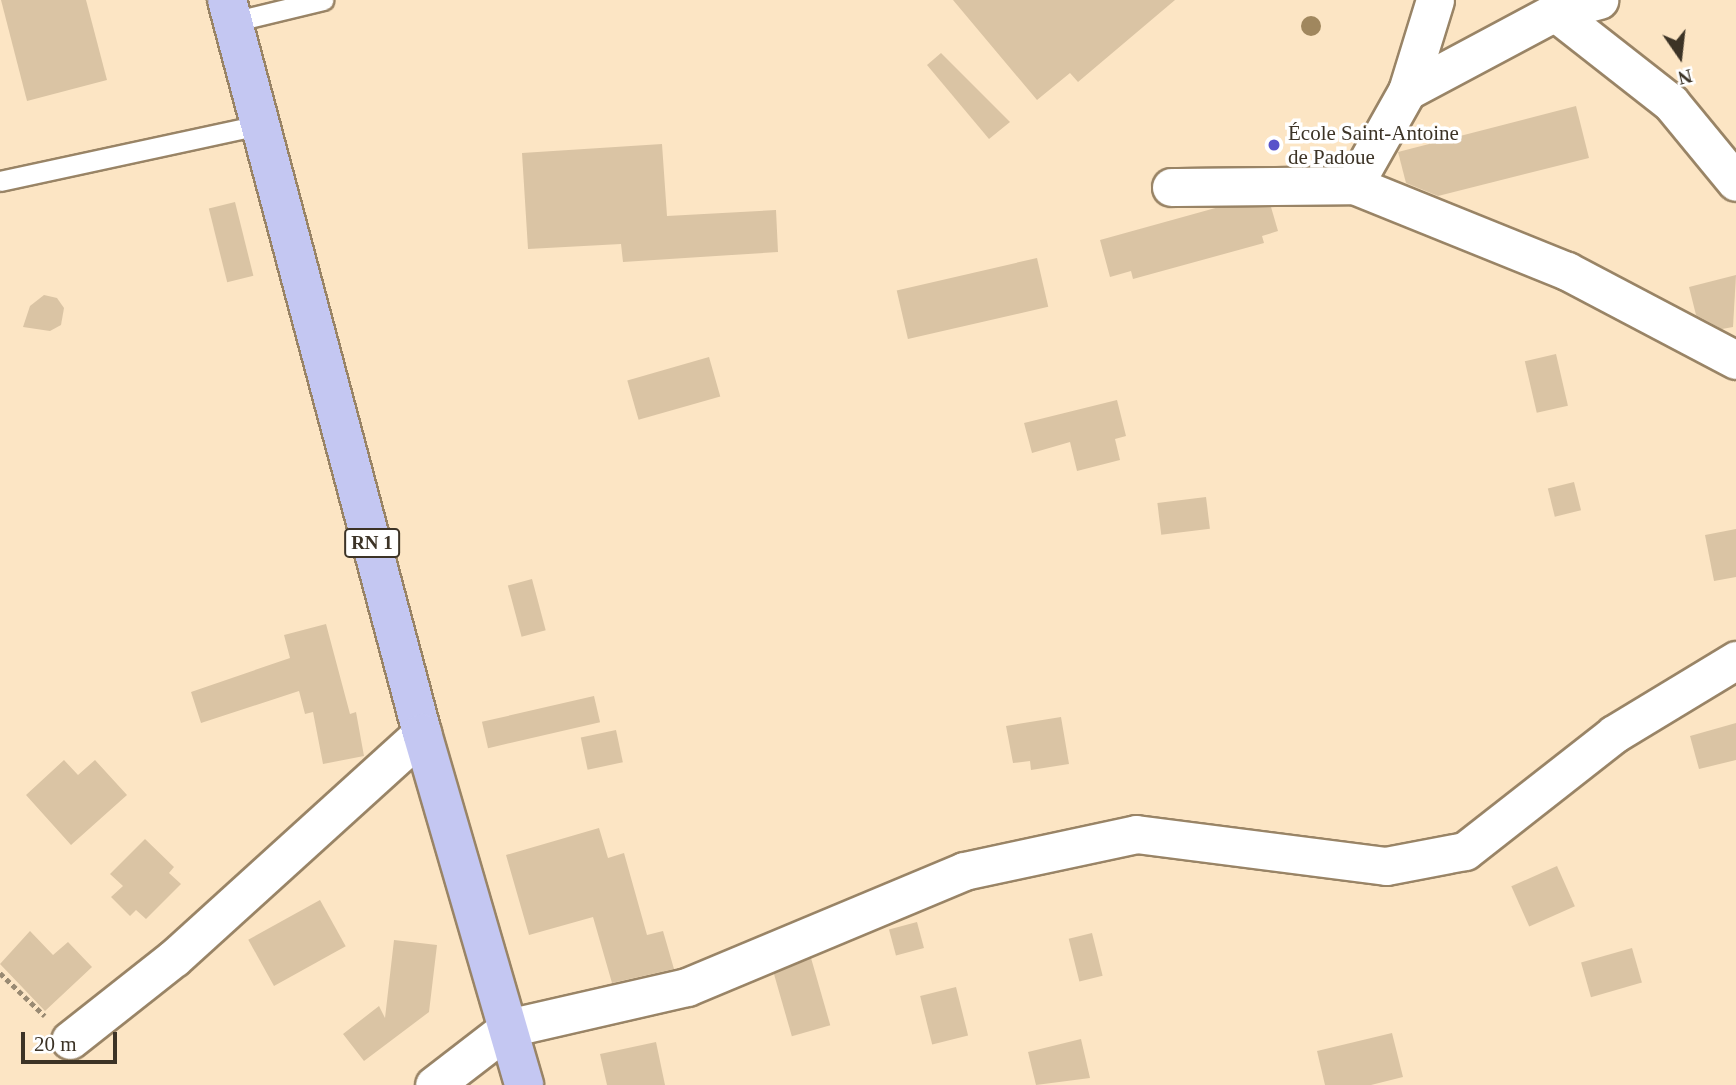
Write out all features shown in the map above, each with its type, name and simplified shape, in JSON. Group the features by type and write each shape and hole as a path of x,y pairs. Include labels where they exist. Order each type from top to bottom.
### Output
{"main road":[{"name":"RN 1","path":"230,11 258,125 422,733 524,1085"}],"street":[{"path":"1354,186 1407,91 1435,0"},
{"path":"1407,91 1555,12 1599,0"},
{"path":"1555,12 1671,103 1736,182"},
{"path":"1171,187 1354,186 1567,271 1736,360"},
{"path":"434,1085 508,1028 687,988 964,871 1136,834 1386,866 1465,852 1614,734 1736,660"},
{"path":"70,1040 174,958 422,733"}],"lane":[{"path":"230,11 323,0"},
{"path":"0,181 258,125"}],"path":[{"path":"0,973 70,1040"}],"building":[{"path":"1,0 86,0 107,80 27,101"},
{"path":"953,0 1175,0 1078,82 1070,73 1037,100"},
{"path":"941,53 1010,122 989,139 927,65"},
{"path":"1576,106 1589,158 1438,196 1406,183 1398,152"},
{"path":"662,144 667,216 776,210 778,252 623,262 621,244 528,249 522,153"},
{"path":"235,202 253,276 227,282 209,209"},
{"path":"1219,207 1271,207 1278,231 1262,236 1264,243 1133,279 1131,271 1110,277 1100,240"},
{"path":"1037,258 1048,307 908,339 897,290"},
{"path":"1736,275 1733,327 1722,329 1696,315 1689,287"},
{"path":"44,295 57,298 64,308 61,325 50,331 23,327 30,306"},
{"path":"1556,354 1568,406 1537,413 1525,361"},
{"path":"709,357 720,396 639,420 627,380"},
{"path":"1117,400 1126,436 1115,439 1120,460 1077,471 1070,442 1032,453 1024,423"},
{"path":"1574,482 1581,510 1555,517 1548,489"},
{"path":"1206,497 1210,529 1161,535 1157,503"},
{"path":"1736,529 1736,577 1714,581 1705,535"},
{"path":"532,579 546,630 522,637 508,585"},
{"path":"326,624 350,714 356,712 364,756 323,764 313,712 305,714 299,691 201,723 191,692 290,658 284,635"},
{"path":"594,696 600,722 488,748 482,722"},
{"path":"1061,717 1069,764 1031,770 1030,761 1013,763 1006,726"},
{"path":"1736,723 1736,760 1699,769 1690,736"},
{"path":"616,730 623,762 588,770 581,737"},
{"path":"64,760 78,775 95,760 127,795 71,845 26,795"},
{"path":"599,828 608,858 624,853 647,935 663,931 674,969 612,983 593,917 529,935 506,855"},
{"path":"145,839 174,867 169,873 181,884 146,919 136,910 130,916 111,897 123,886 110,874"},
{"path":"1557,866 1575,906 1529,927 1511,886"},
{"path":"320,900 346,946 274,986 248,940"},
{"path":"917,922 924,948 896,956 889,930"},
{"path":"30,931 53,955 68,942 92,967 45,1011 0,964"},
{"path":"1092,933 1103,976 1079,981 1069,939"},
{"path":"394,940 437,945 429,1012 364,1061 343,1034 379,1006 385,1018"},
{"path":"1632,948 1642,983 1591,997 1581,963"},
{"path":"811,958 830,1025 792,1036 773,969"},
{"path":"956,987 968,1036 932,1044 920,996"},
{"path":"1392,1033 1403,1077 1371,1085 1325,1085 1317,1051"},
{"path":"1081,1039 1090,1078 1036,1085 1028,1052"},
{"path":"656,1042 665,1085 607,1085 600,1054"}],"place":[{"name":"École Saint-Antoine de Padoue","path":"1274,145"}]}
